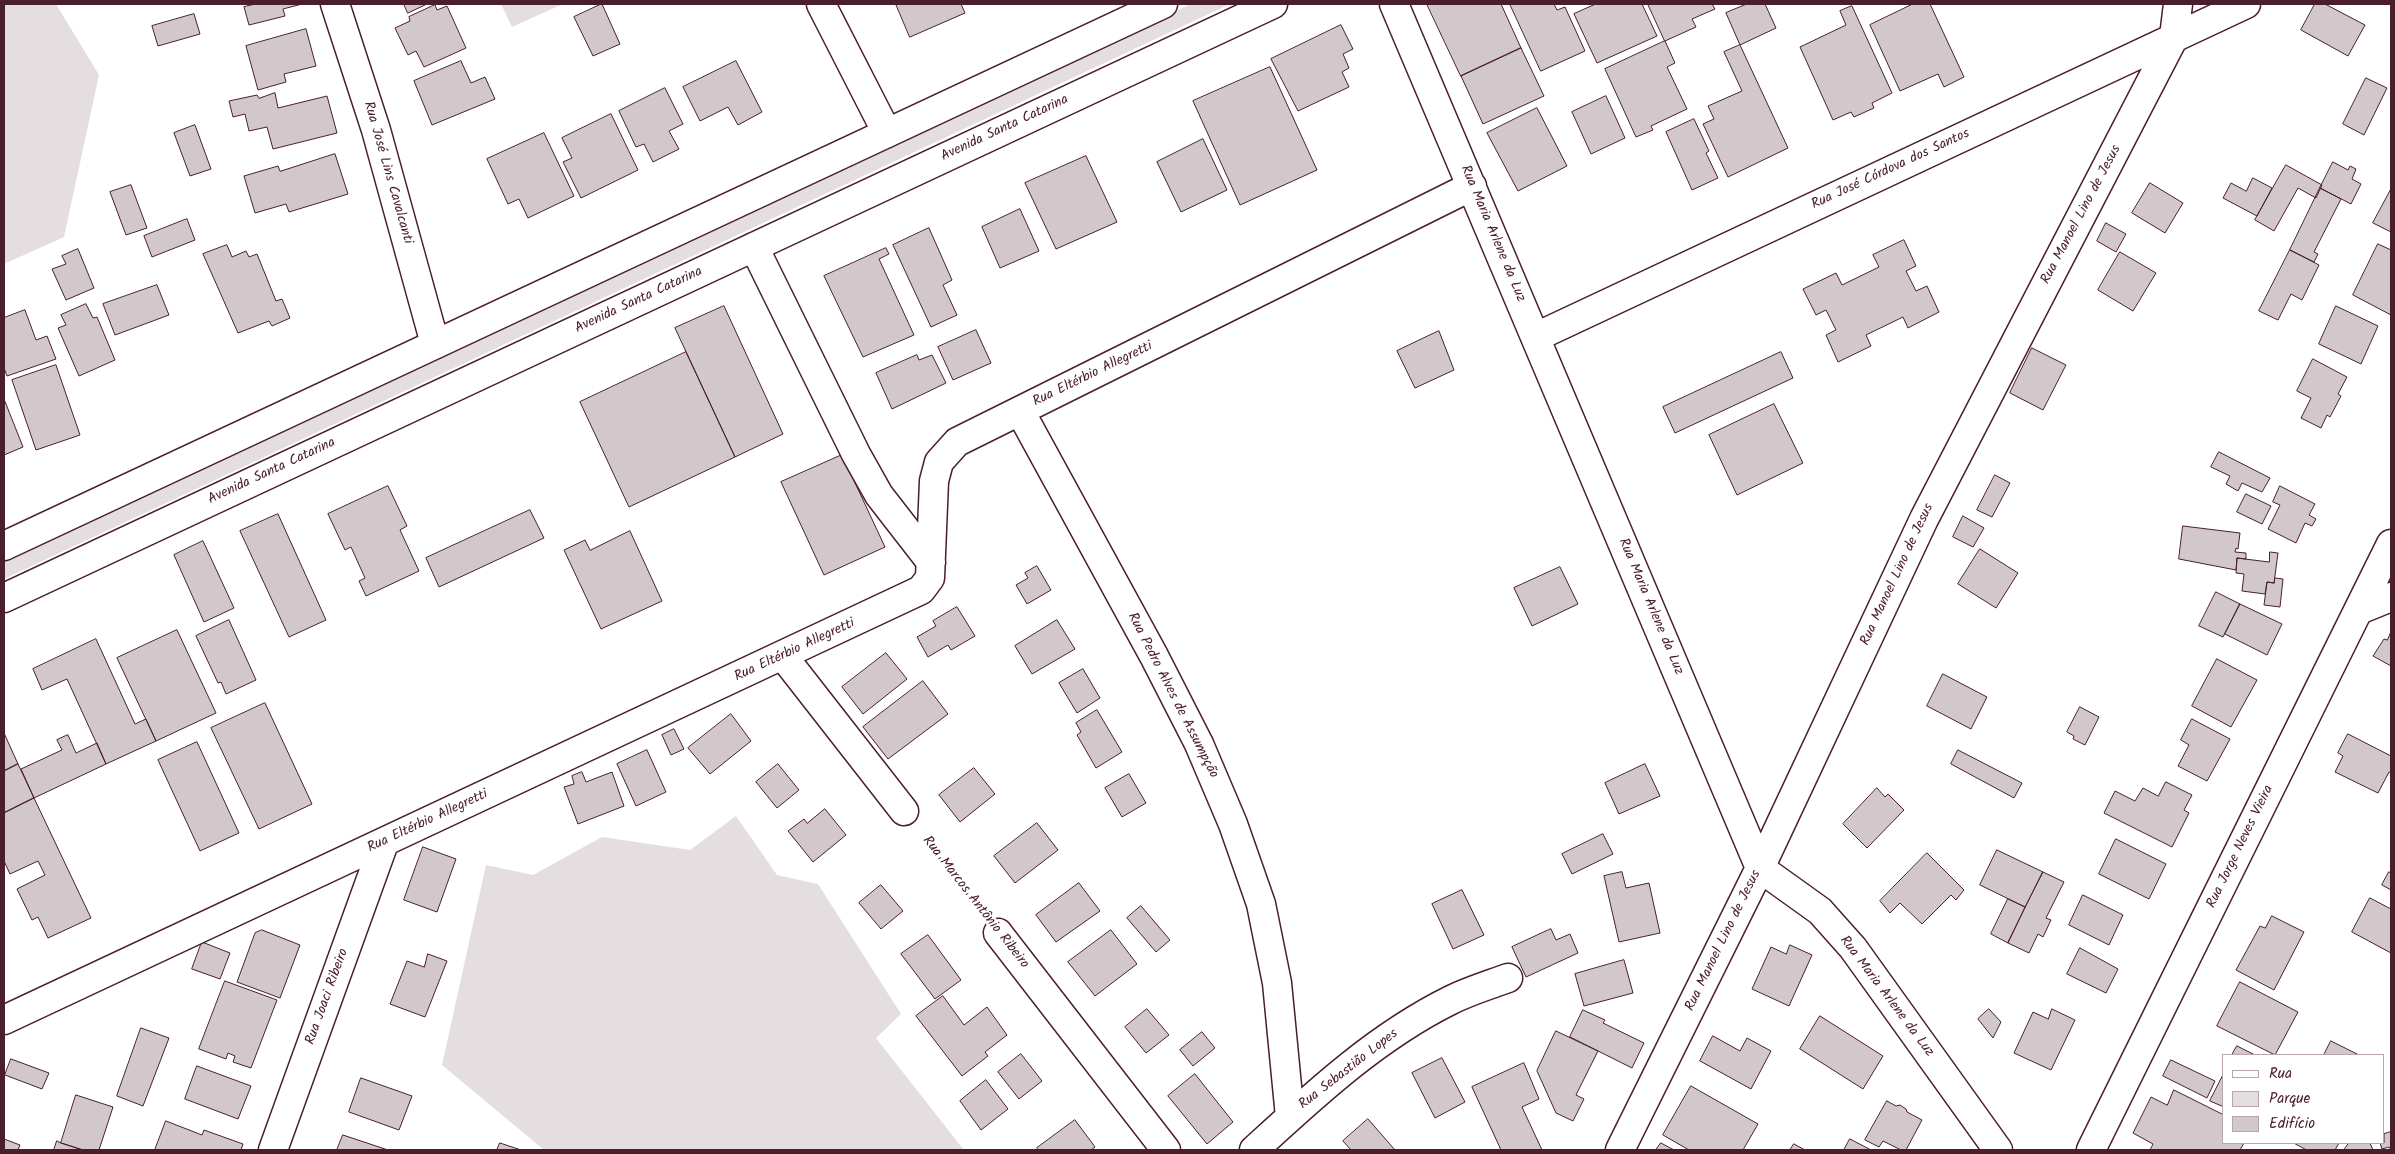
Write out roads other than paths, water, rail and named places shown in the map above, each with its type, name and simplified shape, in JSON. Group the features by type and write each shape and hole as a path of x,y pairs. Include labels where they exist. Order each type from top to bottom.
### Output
{"street":[{"name":"Rua José Lins Cavalcanti","path":"335,4 376,130 435,344"},
{"path":"822,4 888,133"},
{"path":"4,546 1163,4"},
{"name":"Avenida Santa Catarina","path":"4,598 1273,4"},
{"name":"Rua Maria Arlene da Luz","path":"1394,4 1760,868 1820,911 1852,948 1998,1150"},
{"name":"Rua Manoel Lino de Jesus","path":"1620,1150 1760,868 1924,519 2174,37 2178,4"},
{"name":"Rua José Córdova dos Santos","path":"1536,337 2246,4"},
{"name":"Rua Eltérbio Allegretti","path":"4,1020 921,590 930,578 934,481 939,462 956,442 1472,186"},
{"path":"754,247 856,454 879,496 931,562"},
{"name":"Rua Pedro Alves de Assumpção","path":"1020,411 1154,656 1199,744 1233,824 1261,904 1277,983 1290,1117"},
{"name":"Rua Jorge Neves Vieira","path":"2091,1150 2391,544"},
{"path":"2359,610 2391,597"},
{"path":"783,656 904,811"},
{"name":"Rua Joaci Ribeiro","path":"273,1150 384,843"},
{"name":"Rua Marcos Antônio Ribeiro","path":"998,933 1166,1150"},
{"name":"Rua Sebastião Lopes","path":"1254,1150 1367,1052 1410,1023 1452,999 1508,978"}]}
